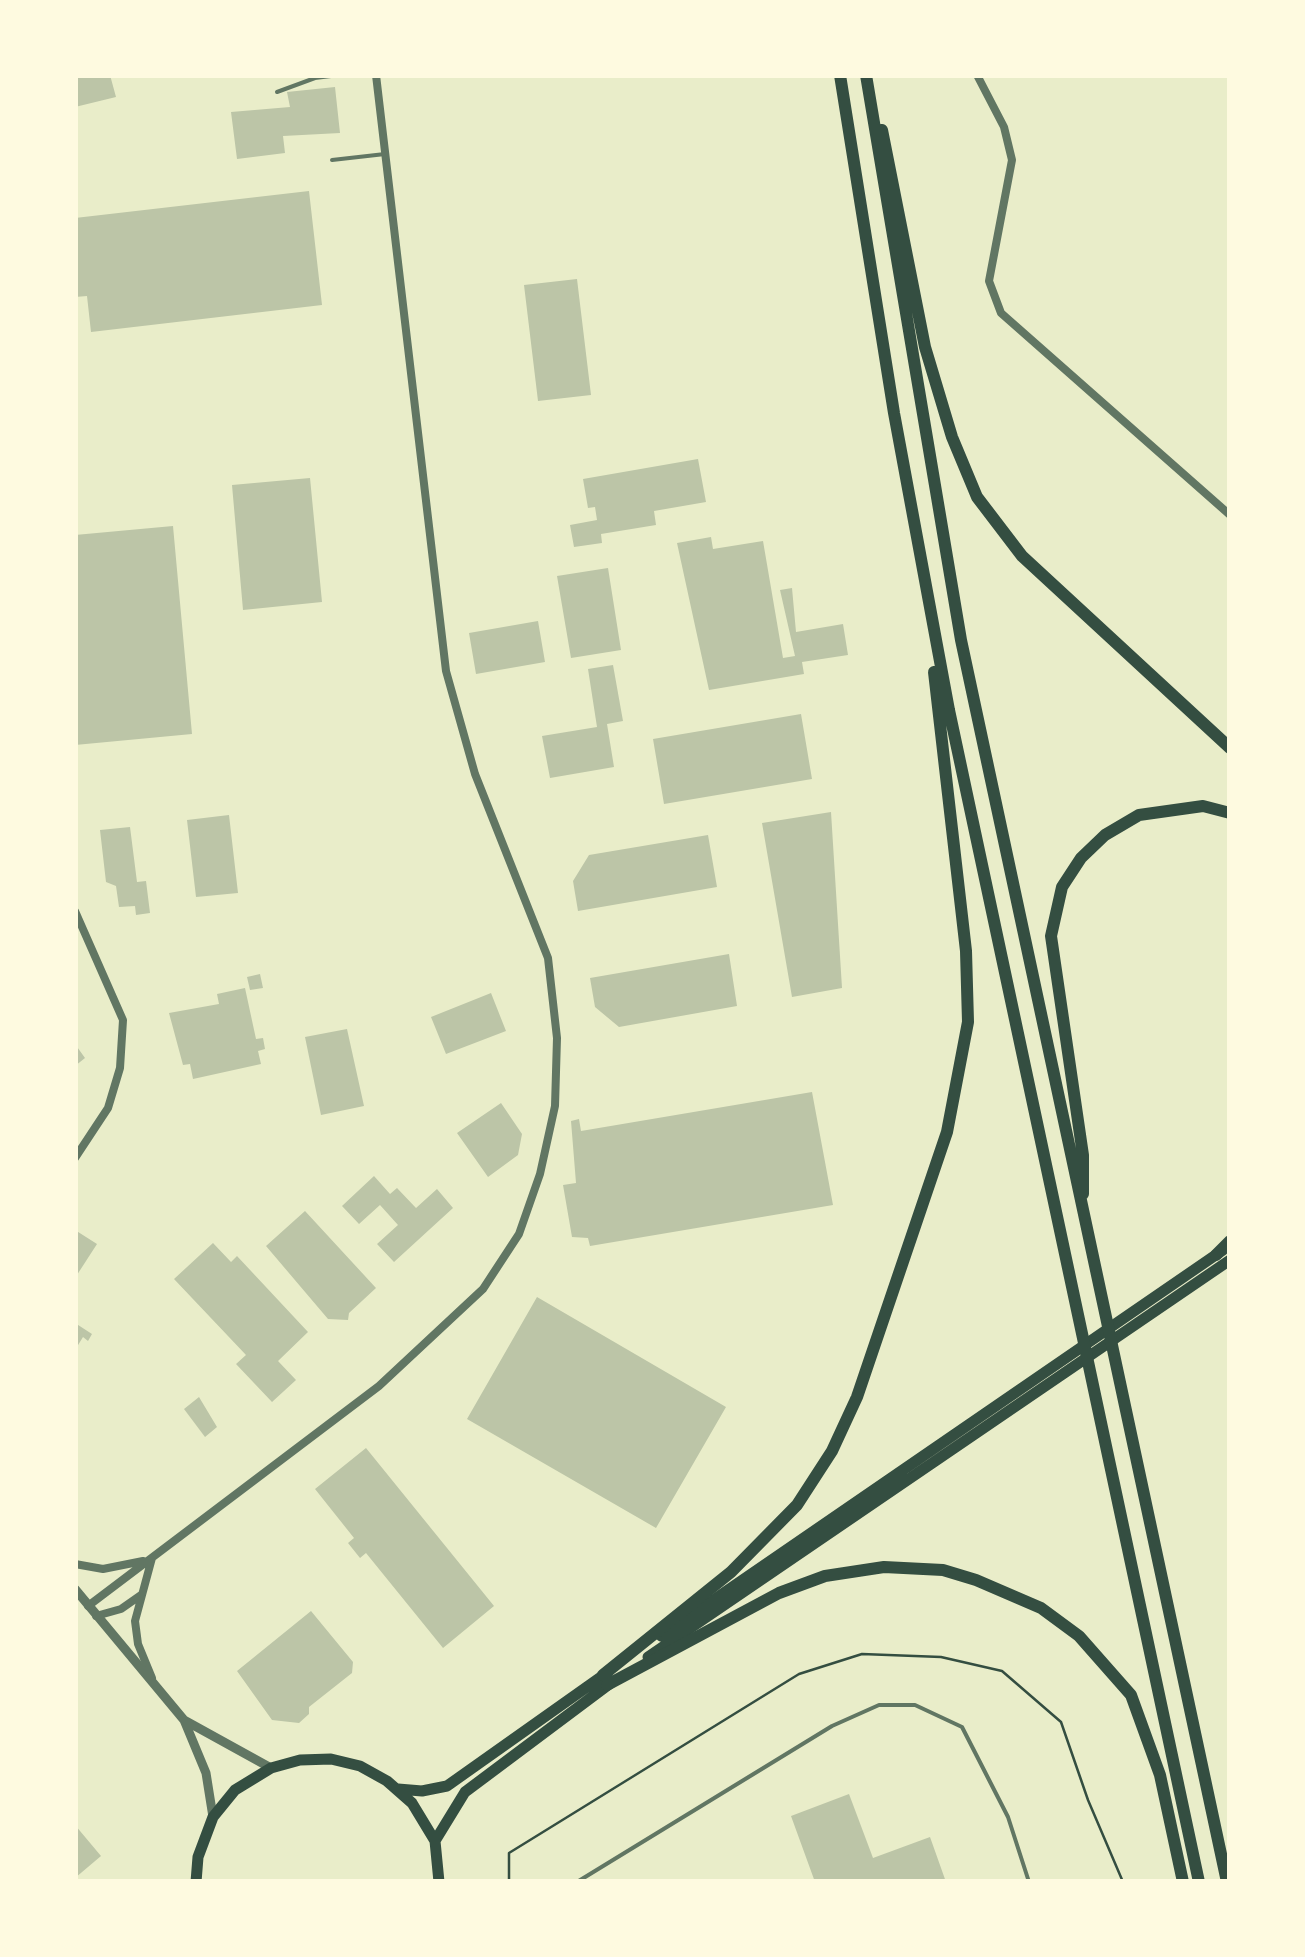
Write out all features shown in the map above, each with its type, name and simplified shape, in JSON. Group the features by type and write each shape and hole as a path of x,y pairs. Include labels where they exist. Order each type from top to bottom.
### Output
{"highway":[{"path":"840,75 920,555 1199,1882"},
{"path":"867,75 938,512 1082,1216 1228,1882"},
{"path":"867,75 896,186 925,347 952,437 977,498 1022,556 1230,748"},
{"path":"605,1680 731,1572 796,1505 832,1451 857,1397 947,1132 968,1022 966,951 920,555"},
{"path":"1082,1216 1083,1155 1051,936 1062,887 1080,858 1105,835 1139,815 1203,806 1230,812"},
{"path":"1216,1255 1230,1243"},
{"path":"605,1680 779,1593 825,1576 884,1566 943,1570 976,1580 1041,1608 1079,1636 1131,1694 1160,1775 1183,1882"}],"main road":[{"path":"435,1841 464,1792 605,1680 1216,1255"},
{"path":"398,1789 422,1792 447,1786 1230,1260"},
{"path":"196,1882 198,1857 213,1817 235,1790 271,1768 300,1760 330,1759 360,1766 398,1789 418,1811 435,1841 439,1882"}],"street":[{"path":"88,1606 379,1386 436,1338 483,1289 519,1234 540,1174 555,1106 557,1038 548,958 476,774 446,672 376,75"},
{"path":"976,75 1004,127 1012,160 988,281 1002,313 1230,515"},
{"path":"75,910 124,1020 120,1068 108,1108 75,1158"},
{"path":"75,1564 114,1568 152,1558"},
{"path":"152,1558 135,1621 138,1644 158,1690"},
{"path":"75,1589 184,1720 206,1772 213,1817"},
{"path":"96,1616 121,1610 140,1595"},
{"path":"184,1720 271,1768"}],"lane":[{"path":"278,92 314,78 340,75"},
{"path":"332,160 385,154"},
{"path":"577,1882 832,1726 879,1706 915,1706 962,1727 1008,1817 1029,1882"}],"path":[{"path":"509,1882 509,1853 799,1674 862,1654 941,1657 1002,1671 1061,1722 1088,1800 1124,1882"}],"building":[{"path":"75,75 110,75 116,97 75,107"},
{"path":"335,87 340,133 283,136 285,153 237,159 231,112 290,107 287,92"},
{"path":"309,191 322,305 91,332 87,296 75,297 75,218"},
{"path":"577,279 591,395 538,401 524,285"},
{"path":"698,459 706,502 654,511 656,525 601,534 602,543 574,547 570,525 597,520 595,507 588,508 583,479"},
{"path":"310,478 322,602 243,610 232,485"},
{"path":"173,526 192,734 75,745 75,535"},
{"path":"711,537 713,549 763,541 783,658 795,656 780,590 792,588 796,632 843,624 848,655 802,662 804,674 709,690 677,543"},
{"path":"608,568 621,650 571,658 557,576"},
{"path":"538,621 545,662 476,674 469,633"},
{"path":"613,665 623,721 607,724 614,767 550,778 542,736 597,727 588,669"},
{"path":"801,714 812,779 664,804 653,739"},
{"path":"831,812 842,988 792,997 762,823"},
{"path":"229,815 238,893 196,897 187,820"},
{"path":"130,827 137,882 146,881 150,913 136,915 135,906 119,907 116,886 106,882 100,830"},
{"path":"708,835 717,887 578,911 573,881 589,855"},
{"path":"729,954 737,1006 619,1027 595,1007 590,978"},
{"path":"260,974 263,988 250,990 247,977"},
{"path":"245,988 256,1039 263,1038 265,1049 258,1051 261,1064 193,1079 190,1064 183,1065 169,1013 219,1004 217,994"},
{"path":"491,993 506,1031 446,1054 431,1017"},
{"path":"347,1029 364,1106 321,1115 305,1037"},
{"path":"75,1044 85,1058 75,1066"},
{"path":"812,1092 833,1205 590,1246 588,1238 572,1237 563,1185 576,1183 571,1121 579,1119 581,1131"},
{"path":"501,1103 522,1134 518,1155 488,1177 457,1133"},
{"path":"374,1176 390,1194 397,1188 416,1208 437,1189 453,1208 394,1262 377,1244 398,1225 380,1205 359,1224 342,1206"},
{"path":"305,1211 376,1288 349,1313 348,1320 328,1319 266,1246"},
{"path":"75,1230 97,1244 75,1278"},
{"path":"213,1243 231,1262 237,1256 308,1332 278,1361 296,1380 272,1402 236,1364 246,1355 174,1279"},
{"path":"537,1297 726,1407 656,1528 467,1419"},
{"path":"75,1323 92,1334 88,1341 83,1337 75,1350"},
{"path":"199,1397 217,1427 205,1437 184,1409"},
{"path":"366,1448 494,1606 443,1648 366,1553 360,1558 348,1543 354,1538 315,1489"},
{"path":"311,1611 353,1662 352,1673 309,1707 309,1714 299,1723 272,1720 237,1671"},
{"path":"849,1794 873,1858 930,1837 946,1882 815,1882 791,1816"},
{"path":"75,1825 101,1856 75,1878"}]}
